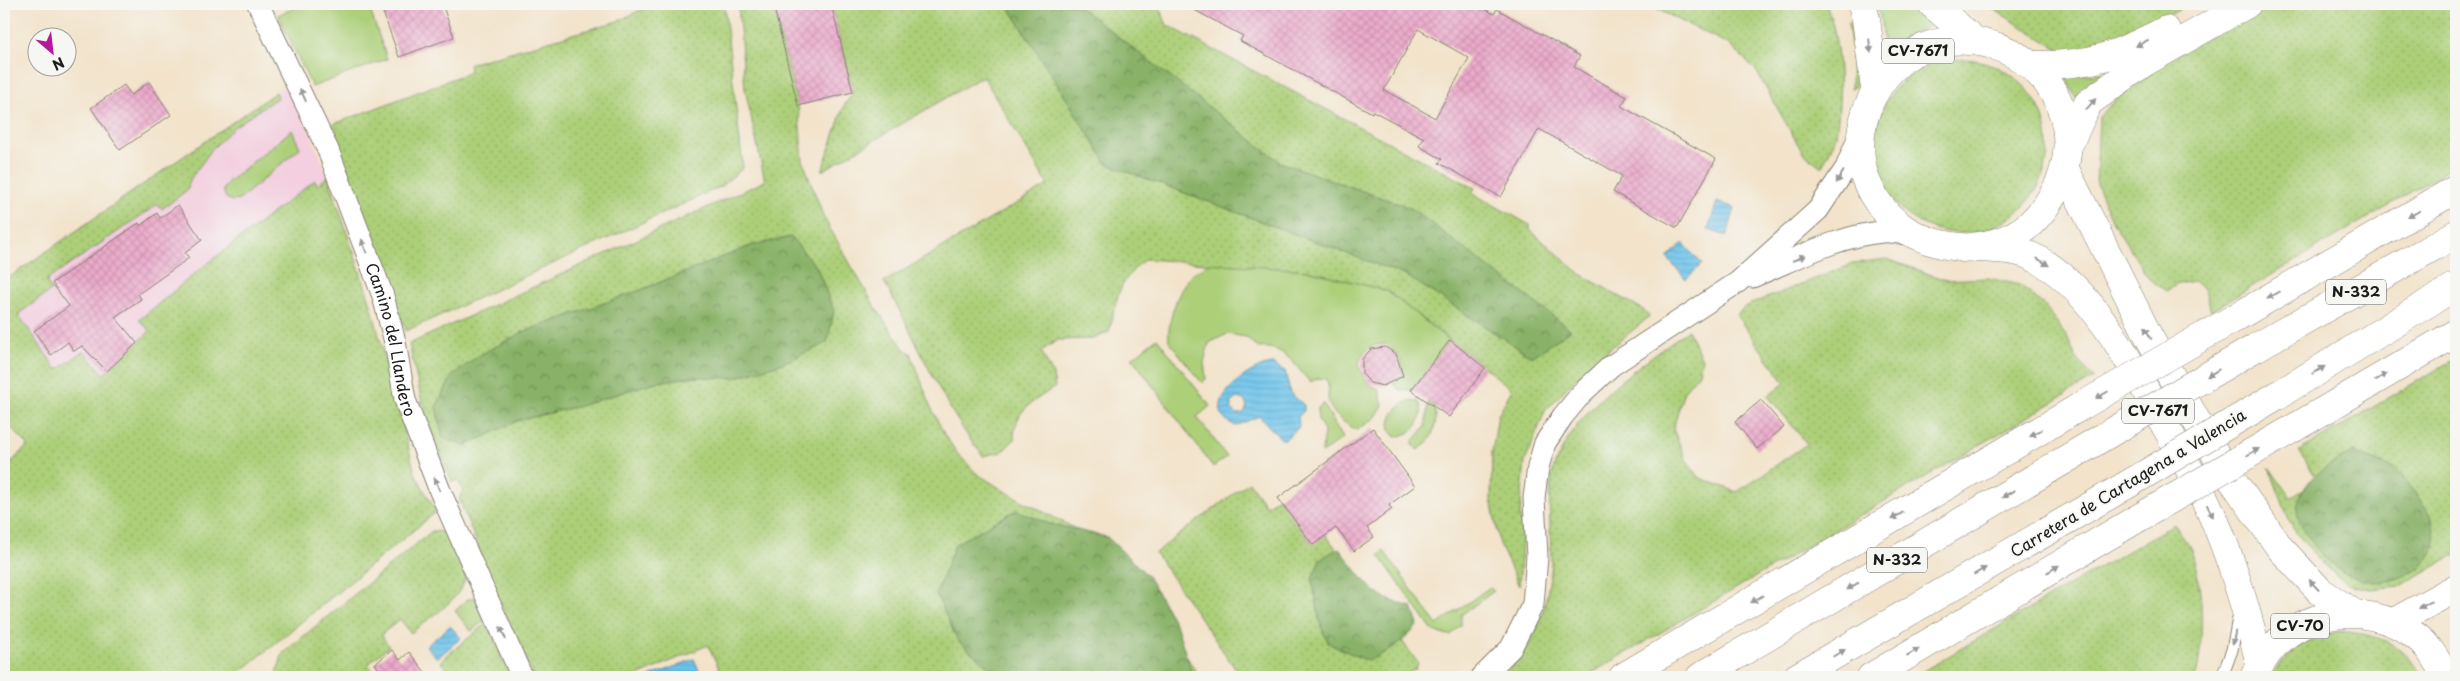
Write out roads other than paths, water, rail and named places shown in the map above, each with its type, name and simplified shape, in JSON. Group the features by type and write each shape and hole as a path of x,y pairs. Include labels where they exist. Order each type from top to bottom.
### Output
{"main road":[{"name":"CV-7671","path":"1862,4 1866,20 1875,89"},
{"name":"CV-7671","path":"1932,4 1974,40"},
{"path":"2032,65 2069,66 2105,58 2126,50 2216,4"},
{"path":"2067,158 2088,103 2145,62 2247,4"},
{"name":"CV-7671","path":"2257,670 2242,597 2219,530 2183,457 2129,360 2098,318 2056,270 2035,257 2006,249 1962,248 1937,245 1913,235 1889,217 1871,192 1861,163 1860,133 1865,110 1875,89 1894,67 1918,51 1945,42 1974,40 2005,48 2032,65 2052,88 2064,116 2067,158 2145,328 2221,464 2280,548 2320,591 2353,612"},
{"name":"CV-7671","path":"1962,248 1990,245 2016,234 2038,217 2055,195 2067,158"},
{"path":"1623,677 2078,408 2456,189"},
{"name":"N-332","path":"1700,677 2255,348 2456,234"},
{"name":"Carretera de Cartagena a Valencia","path":"1797,677 2125,486 2456,286"},
{"path":"1871,677 2135,520 2456,333"},
{"path":"2394,622 2456,588"},
{"name":"CV-70","path":"2257,670 2277,642 2300,626 2325,615 2353,612 2394,622 2418,637 2436,658 2446,677"}],"street":[{"name":"Camino del Llandero","path":"258,4 328,150 383,296 395,342 405,400 440,491 522,677"},
{"path":"1482,677 1511,648 1533,604 1537,557 1534,498 1538,467 1546,443 1563,416 1582,394 1611,366 1656,334 1738,282 1818,210 1846,168 1860,133"},
{"path":"1738,282 1815,250 1860,236 1884,232 1913,235"}],"lane":[{"path":"2222,677 2232,650 2242,597"}],"water":[{"path":"1717,202 1735,208 1727,236 1708,230"},
{"path":"1683,243 1702,264 1686,279 1667,258"},
{"path":"1272,364 1285,371 1290,393 1304,405 1304,411 1298,417 1299,427 1285,439 1281,439 1259,416 1236,426 1224,418 1221,408 1223,398 1230,388 1251,371","holes":["1237,398 1244,400 1247,406 1244,413 1236,414 1231,409 1231,402"]},
{"path":"450,626 461,638 437,658 426,646"},
{"path":"694,659 701,675 695,677 649,677"}]}
